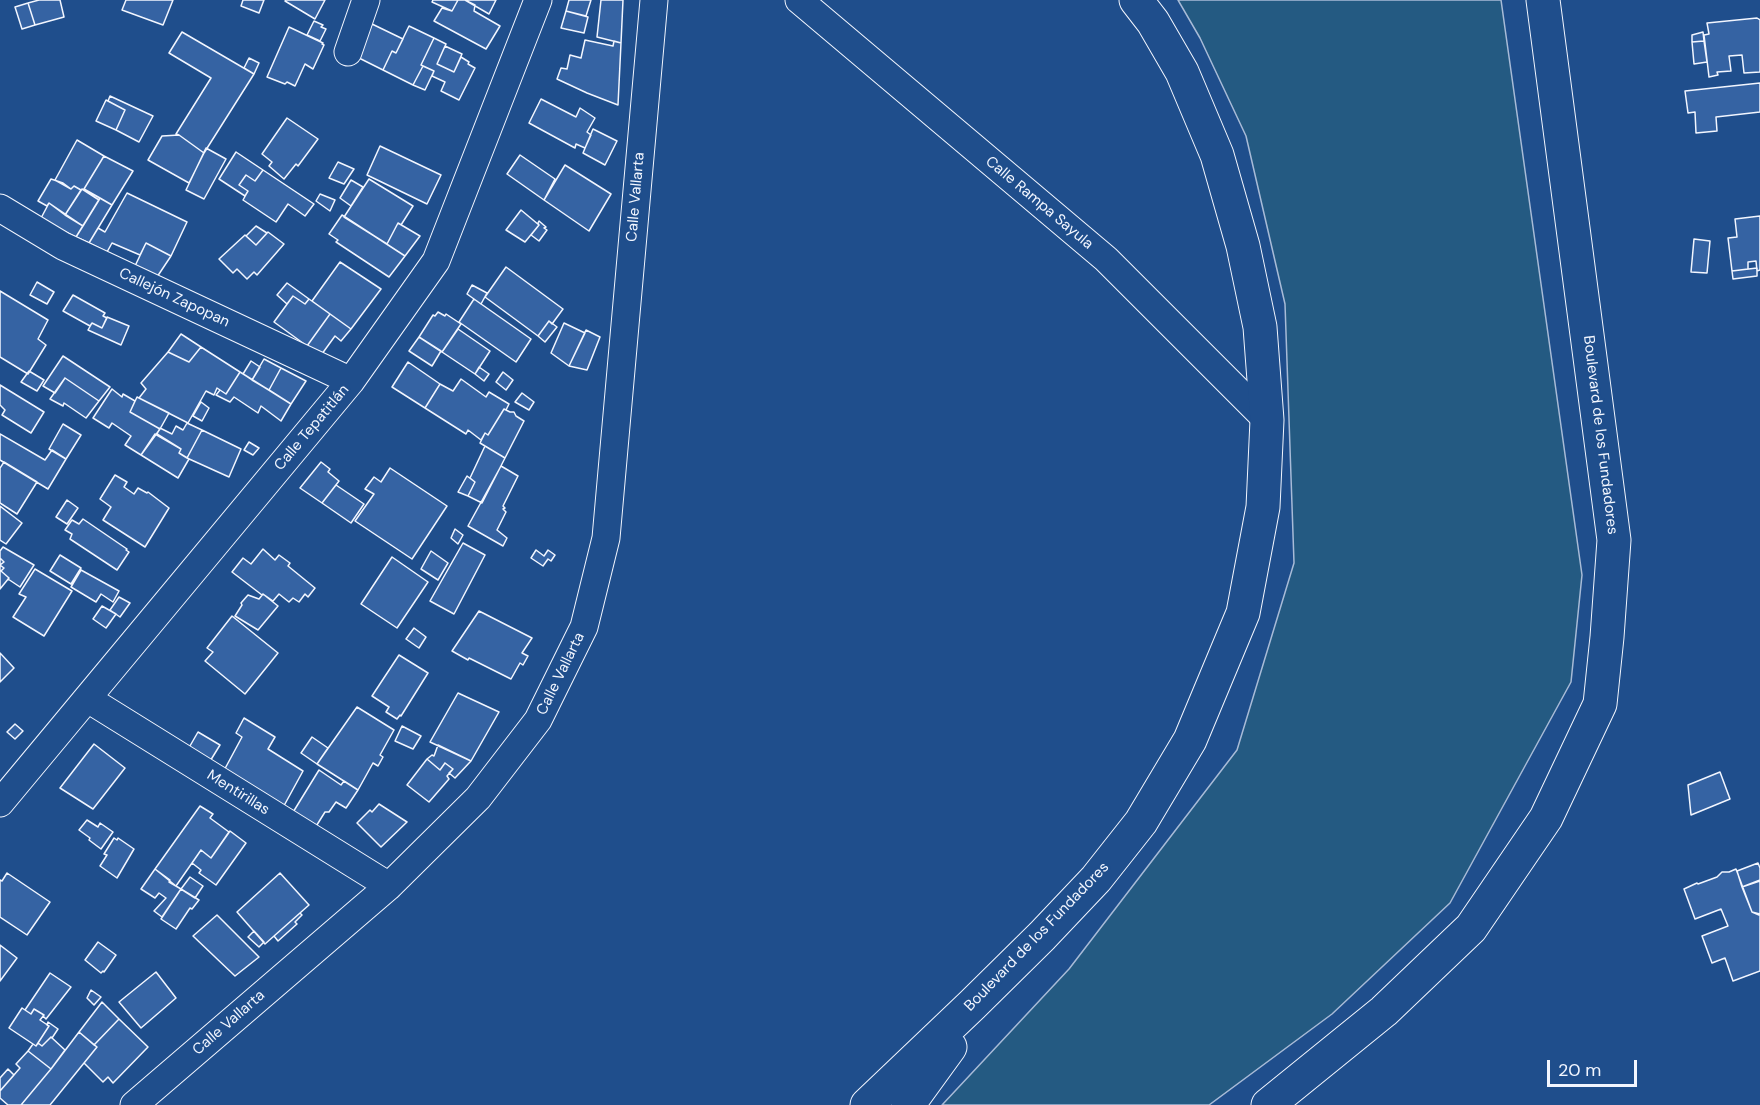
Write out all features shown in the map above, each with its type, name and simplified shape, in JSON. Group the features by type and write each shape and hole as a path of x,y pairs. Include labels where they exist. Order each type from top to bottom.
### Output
{"main road":[{"name":"Boulevard de los Fundadores","path":"867,1105 1042,936 1096,879 1141,822 1190,740 1243,613 1263,507 1268,420 1260,327 1243,246 1217,155 1182,72 1153,22 1136,0"},
{"name":"Boulevard de los Fundadores","path":"1268,1105 1384,1011 1471,928 1546,818 1600,704 1614,540 1543,0"},
{"path":"908,1105 949,1050 972,1005"}],"street":[{"path":"348,52 366,0"},
{"name":"Calle Tepatitlán","path":"0,803 351,381 436,261 538,0"},
{"name":"Calle Vallarta","path":"134,1105 389,886 478,798 538,720 584,627 606,538 654,0"},
{"name":"Calle Rampa Sayula","path":"799,0 1106,260 1268,420"},
{"name":"Callejón Zapopan","path":"0,208 63,246 351,381"},
{"name":"Mentirillas","path":"87,699 389,886"}],"shaded area":[{"path":"1178,0 1501,0 1582,575 1571,682 1450,903 1332,1014 1209,1105 942,1105 1069,969 1237,750 1294,563 1285,304 1246,136 1200,38"}],"building":[{"path":"39,0 60,0 64,17 35,25 28,3"},
{"path":"126,0 173,0 163,25 122,10"},
{"path":"243,0 264,0 259,13 241,6"},
{"path":"286,0 325,0 315,19"},
{"path":"433,0 458,0 452,11 432,2"},
{"path":"458,0 465,0 475,5 474,11 500,26 486,49 434,21 442,8 452,11"},
{"path":"465,0 496,0 489,14"},
{"path":"569,0 591,0 586,16 566,11"},
{"path":"601,0 623,0 621,43 597,37"},
{"path":"28,3 35,25 22,29 15,7"},
{"path":"566,11 588,17 584,33 561,28"},
{"path":"1757,18 1760,20 1760,72 1744,73 1742,55 1729,56 1731,71 1717,72 1718,75 1709,77 1704,35 1709,34 1707,23"},
{"path":"314,21 326,29 320,41 307,35"},
{"path":"372,24 403,39 396,53 392,51 383,70 357,57"},
{"path":"409,26 434,38 413,85 383,70 392,51 396,53"},
{"path":"289,27 324,45 313,69 305,64 295,86 267,77"},
{"path":"182,32 254,74 204,153 176,134 211,78 169,53"},
{"path":"1703,32 1704,41 1692,42 1692,35"},
{"path":"434,38 446,44 437,64 454,72 461,57 475,68 459,100 441,91 445,82 432,76 434,71 421,65"},
{"path":"585,40 613,46 614,41 621,43 618,105 557,79 561,68 567,69 570,55 581,58"},
{"path":"1704,41 1707,62 1694,64 1692,42"},
{"path":"445,46 462,54 454,72 437,64"},
{"path":"249,58 259,63 254,74 244,68"},
{"path":"423,66 434,71 425,90 413,85"},
{"path":"1760,83 1760,112 1716,117 1717,131 1696,133 1695,112 1688,113 1685,91"},
{"path":"110,96 153,116 139,142 116,130 125,110 108,101"},
{"path":"541,99 576,117 580,108 595,118 587,132 591,135 585,148 576,144 575,148 529,123"},
{"path":"106,100 125,110 116,130 96,121"},
{"path":"287,118 318,139 298,166 296,164 284,179 269,166 272,162 262,154"},
{"path":"593,129 617,141 605,165 583,153"},
{"path":"179,135 204,153 189,183 148,160 162,136"},
{"path":"77,140 104,156 84,189 100,198 99,200 82,189 74,186 71,189 55,180"},
{"path":"380,146 441,175 427,204 367,175"},
{"path":"206,148 226,159 204,199 186,190"},
{"path":"236,152 263,170 255,181 246,175 239,185 248,191 245,196 219,179"},
{"path":"520,155 555,179 544,200 507,174"},
{"path":"104,156 133,171 112,205 84,189"},
{"path":"338,162 354,169 344,184 329,178"},
{"path":"565,165 611,194 589,231 544,200"},
{"path":"263,170 314,204 305,216 288,204 276,222 243,200 248,191 239,185 246,175 255,181"},
{"path":"51,179 71,189 74,186 81,190 65,215 49,203 47,206 38,201"},
{"path":"369,179 413,206 401,225 398,223 387,244 344,217"},
{"path":"351,180 363,187 351,206 340,198"},
{"path":"82,189 99,200 83,226 65,215"},
{"path":"127,193 187,222 171,256 146,243 140,255 112,243 107,252 89,243 98,228 105,232"},
{"path":"320,194 335,200 330,211 316,201"},
{"path":"100,198 112,205 89,243 76,237"},
{"path":"49,203 83,226 76,237 40,220"},
{"path":"521,210 539,225 525,242 506,230"},
{"path":"342,215 405,256 389,277 336,242 338,240 329,234"},
{"path":"1760,216 1760,270 1757,271 1756,261 1748,262 1748,269 1732,271 1728,238 1737,237 1735,219"},
{"path":"539,221 547,230 539,241 531,235 539,225"},
{"path":"398,223 420,236 405,256 387,244"},
{"path":"256,226 267,233 256,245 246,236"},
{"path":"268,232 284,244 257,275 254,272 247,279 237,269 233,273 219,259 245,235 256,245"},
{"path":"1694,239 1710,241 1707,273 1691,272"},
{"path":"146,243 171,256 157,277 135,266"},
{"path":"340,262 381,289 351,329 312,301"},
{"path":"506,267 563,309 552,324 549,321 538,336 485,297"},
{"path":"1757,268 1757,276 1733,279 1732,271"},
{"path":"37,282 54,292 47,304 30,295"},
{"path":"287,283 309,299 305,304 293,296 287,304 277,295"},
{"path":"472,285 487,293 481,304 467,294"},
{"path":"0,291 48,320 38,339 46,345 28,374 0,357"},
{"path":"73,295 105,313 103,316 107,318 102,328 92,323 90,326 63,311"},
{"path":"293,296 305,304 309,299 330,314 307,346 274,322"},
{"path":"474,299 531,339 516,362 459,322"},
{"path":"438,312 445,316 446,314 461,324 442,352 419,337 433,315 435,316"},
{"path":"330,314 351,329 341,341 335,336 319,358 307,346"},
{"path":"107,317 129,326 121,345 88,330 92,323 102,328"},
{"path":"549,321 557,327 545,342 538,336"},
{"path":"564,323 585,333 569,366 551,353"},
{"path":"458,329 490,351 475,374 442,352"},
{"path":"586,330 600,337 587,370 569,366"},
{"path":"181,334 201,347 189,362 168,352"},
{"path":"419,337 441,351 432,366 409,351"},
{"path":"201,347 240,372 226,394 217,388 214,395 206,391 188,423 139,398 146,389 141,383 168,352 189,362"},
{"path":"63,356 110,387 99,401 65,378 55,393 43,386"},
{"path":"264,359 281,368 269,390 252,380"},
{"path":"251,361 260,367 252,380 243,374"},
{"path":"408,362 440,384 425,408 392,387"},
{"path":"479,367 489,374 484,381 475,374"},
{"path":"281,368 306,381 291,404 269,390"},
{"path":"29,371 44,380 37,391 21,382"},
{"path":"240,372 291,404 281,421 261,406 258,413 234,397 230,402 216,395 220,390 226,394"},
{"path":"503,372 513,380 506,390 496,382"},
{"path":"65,378 99,401 86,418 64,403 63,406 50,399"},
{"path":"461,379 486,397 489,392 509,404 488,435 485,433 481,440 468,430 466,434 425,408 440,384 453,391"},
{"path":"0,385 44,412 31,433 2,415 5,410 0,405"},
{"path":"112,389 122,397 123,394 135,401 130,412 160,429 141,455 125,445 131,436 112,423 109,428 93,418"},
{"path":"522,393 534,402 529,410 515,402"},
{"path":"137,397 169,413 160,429 130,412"},
{"path":"201,402 209,408 202,421 193,416"},
{"path":"504,409 514,412 524,421 505,458 480,443 485,433 488,435"},
{"path":"187,423 202,430 187,458 179,453 181,449 157,434 160,428 172,434 176,426 183,430"},
{"path":"63,424 81,435 66,459 49,449"},
{"path":"202,430 241,449 229,477 187,458"},
{"path":"0,434 45,460 52,450 66,459 48,489 0,460"},
{"path":"155,434 181,449 179,453 189,459 178,478 141,455"},
{"path":"249,442 259,448 253,455 244,450"},
{"path":"485,446 505,458 482,503 468,496 475,482 470,478"},
{"path":"4,462 37,482 17,514 0,503 0,468"},
{"path":"321,462 339,481 322,503 300,488"},
{"path":"501,466 518,476 503,506 506,512 497,530 507,538 503,546 468,526"},
{"path":"390,468 447,506 412,559 355,521 374,494 365,489 374,477 381,482"},
{"path":"115,475 127,482 124,487 134,494 138,488 148,492 169,508 145,547 103,520 111,507 100,499"},
{"path":"467,476 475,482 468,496 458,492"},
{"path":"336,485 364,504 351,523 322,503"},
{"path":"67,500 78,508 67,524 56,517"},
{"path":"0,506 22,523 6,544 0,540"},
{"path":"83,519 129,552 117,570 70,539 72,534 65,530 72,520 79,524"},
{"path":"455,529 463,535 458,544 451,538"},
{"path":"463,543 485,555 454,614 430,601"},
{"path":"3,547 34,565 20,587 1,571 4,568 0,565 4,562 0,558 0,551"},
{"path":"263,549 275,560 279,555 290,563 288,566 315,588 308,597 305,594 299,602 293,598 289,602 279,594 273,601 232,572 243,558 251,564"},
{"path":"536,550 544,556 548,550 555,555 543,566 531,558"},
{"path":"431,551 448,563 438,580 421,569"},
{"path":"60,555 81,568 71,584 50,571"},
{"path":"392,557 428,582 397,628 361,604"},
{"path":"0,565 4,568 1,571 9,578 0,589"},
{"path":"35,569 72,591 44,636 13,617 26,597 19,594"},
{"path":"81,570 119,591 113,602 101,594 96,602 71,587"},
{"path":"263,594 278,606 258,630 235,616 248,595 259,599"},
{"path":"119,597 130,603 120,617 110,610"},
{"path":"102,606 116,614 106,628 93,619"},
{"path":"479,611 532,638 522,653 528,656 523,665 520,663 511,679 452,651"},
{"path":"232,616 278,653 245,694 205,661 213,652 207,648"},
{"path":"414,628 426,637 419,648 406,639"},
{"path":"0,653 14,668 0,682"},
{"path":"399,655 428,673 397,719 386,712 389,707 372,696"},
{"path":"458,693 499,712 471,761 430,742"},
{"path":"357,707 394,730 380,755 383,757 378,766 373,763 358,790 317,764"},
{"path":"244,718 275,737 268,749 303,771 280,813 221,776 242,737 236,733"},
{"path":"15,724 23,731 15,739 7,732"},
{"path":"402,726 421,736 413,749 395,741"},
{"path":"198,732 220,745 204,771 183,758"},
{"path":"312,737 328,748 317,764 301,753"},
{"path":"94,744 125,768 93,809 60,788"},
{"path":"438,745 471,761 455,778 449,773 453,769 445,763 440,770 427,759 434,756"},
{"path":"427,759 440,770 445,763 453,769 447,776 449,779 429,802 407,785"},
{"path":"319,770 341,785 344,781 358,790 346,808 336,802 329,812 325,812 310,836 287,822"},
{"path":"1720,772 1730,799 1691,815 1688,785"},
{"path":"379,804 407,822 381,847 357,823"},
{"path":"200,806 213,814 210,818 229,832 211,858 201,850 176,886 155,869"},
{"path":"87,820 98,827 100,823 113,832 101,849 79,830"},
{"path":"230,831 246,843 216,885 199,873 201,870 192,863 201,850 211,858"},
{"path":"114,838 117,840 118,838 134,849 117,878 100,866"},
{"path":"1758,863 1760,881 1742,887 1737,871"},
{"path":"155,869 181,889 162,917 154,911 166,898 159,893 155,898 141,889"},
{"path":"1736,869 1752,912 1760,914 1760,971 1733,981 1725,958 1712,963 1702,936 1728,926 1721,909 1695,919 1684,889 1717,877 1722,872"},
{"path":"7,873 50,902 27,935 0,917 0,880 2,881"},
{"path":"280,873 309,905 265,944 237,912"},
{"path":"190,877 203,886 195,898 181,889"},
{"path":"1760,880 1759,915 1752,912 1742,887"},
{"path":"181,889 199,900 192,909 190,908 176,929 161,919"},
{"path":"300,913 302,915 295,922 297,924 278,941 274,936"},
{"path":"217,915 259,957 235,976 193,936"},
{"path":"254,931 264,942 259,947 248,937"},
{"path":"98,942 116,955 101,973 85,960"},
{"path":"0,945 17,958 0,981"},
{"path":"156,972 176,998 141,1028 119,1002"},
{"path":"50,973 71,987 46,1019 34,1009 31,1014 25,1010"},
{"path":"91,990 101,997 94,1005 87,998"},
{"path":"102,1002 119,1019 94,1045 79,1032"},
{"path":"22,1008 31,1014 34,1009 44,1015 40,1020 49,1026 36,1046 9,1028"},
{"path":"119,1019 148,1047 113,1083 108,1077 103,1082 84,1063 97,1047 94,1045"},
{"path":"48,1022 58,1029 42,1046 38,1043 49,1026"},
{"path":"79,1032 97,1047 50,1105 21,1105 51,1069"},
{"path":"51,1037 65,1050 51,1069 28,1051 33,1044 36,1046 38,1043 42,1046"},
{"path":"28,1051 51,1069 21,1105 8,1105 0,1098 0,1091 20,1068 16,1064"},
{"path":"8,1069 14,1075 0,1091 0,1078"}]}
